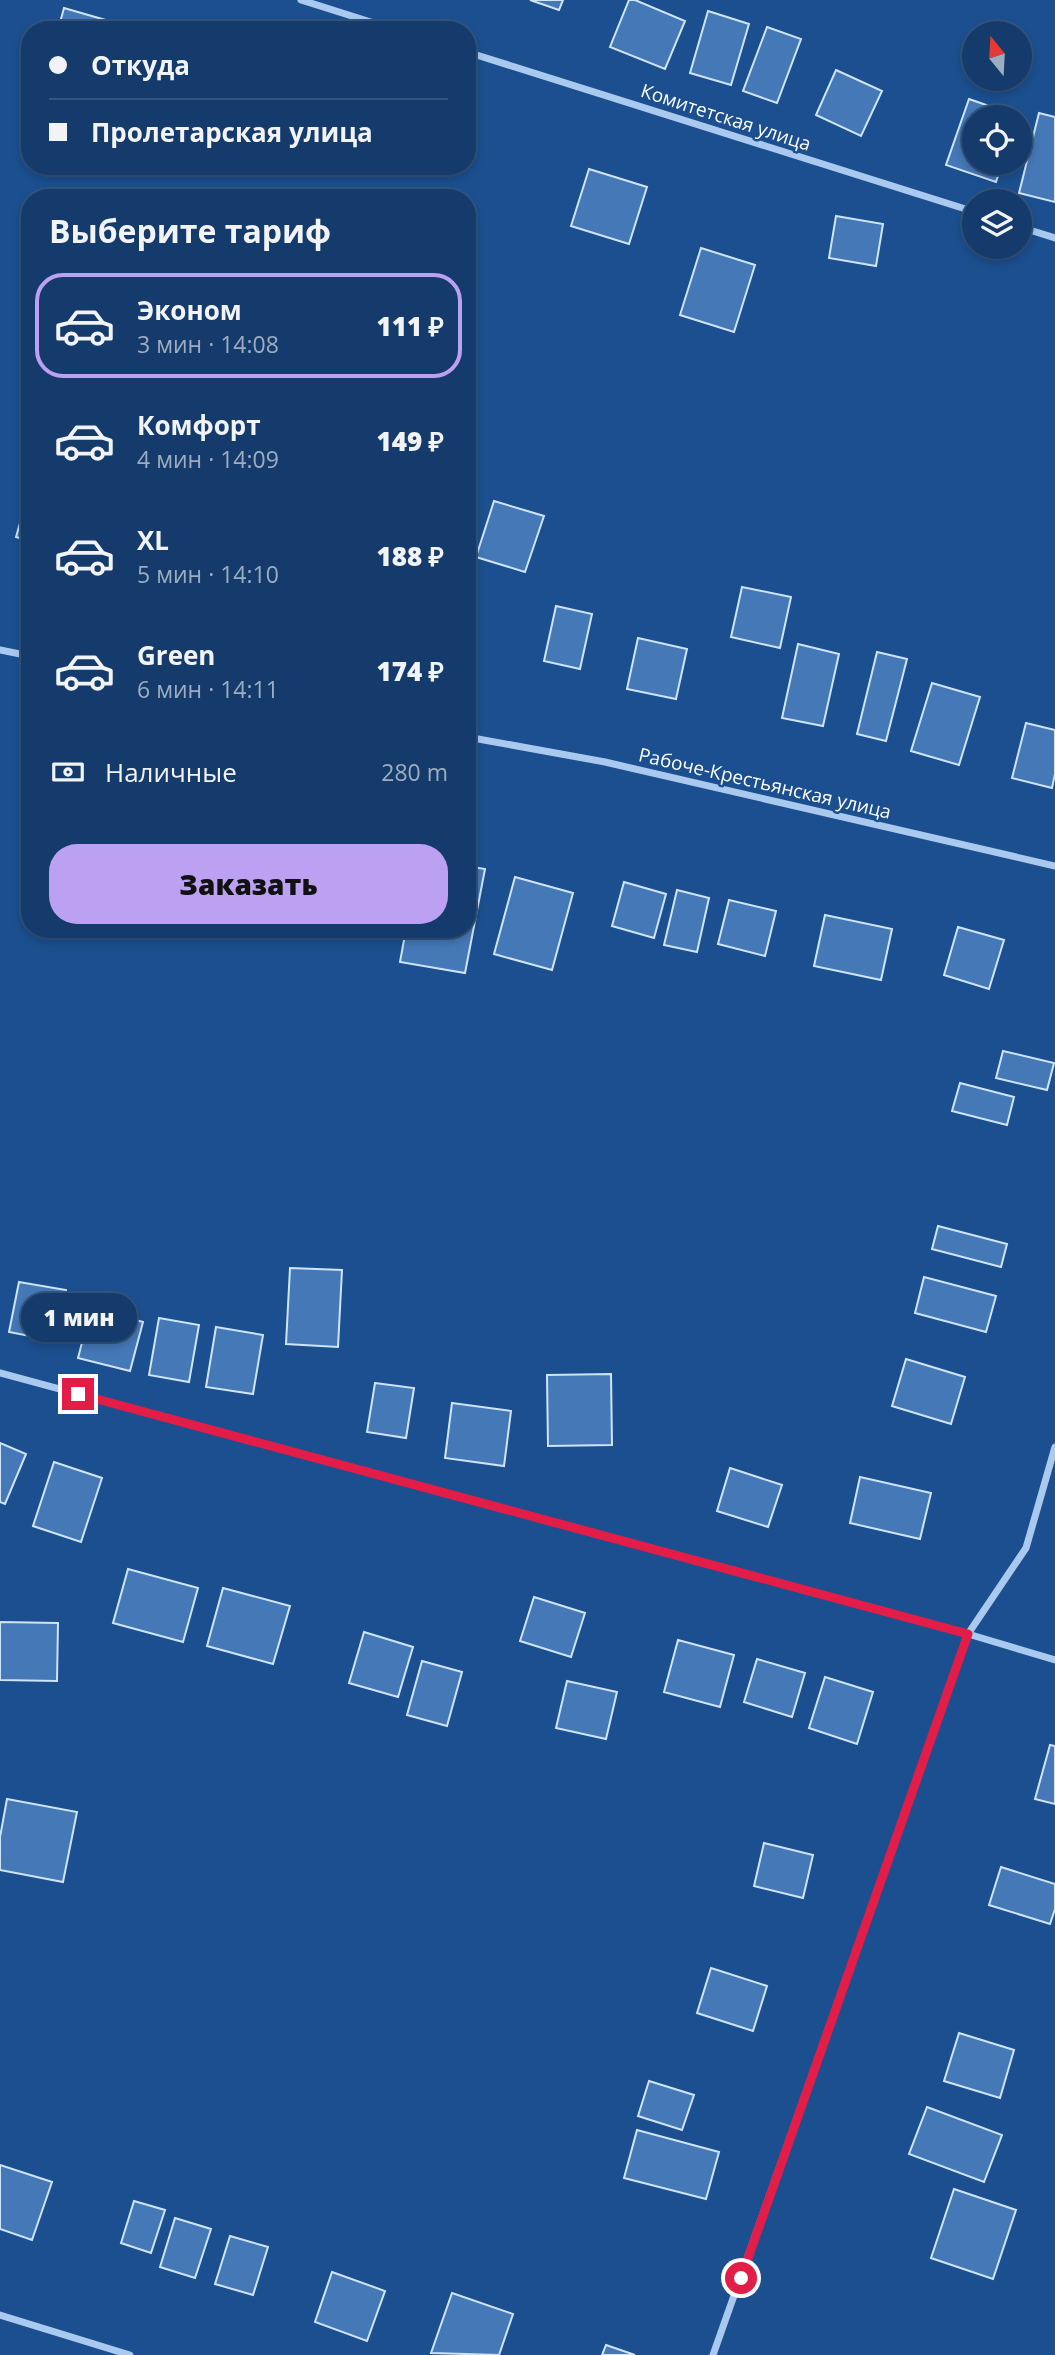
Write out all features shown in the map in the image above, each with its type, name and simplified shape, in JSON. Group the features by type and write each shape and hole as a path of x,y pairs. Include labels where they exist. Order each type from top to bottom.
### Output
{"street":[{"path":"301,0 368,21"},
{"name":"Комитетская улица","path":"476,55 962,208"},
{"path":"1032,230 1055,237"},
{"path":"0,650 21,654"},
{"name":"Рабоче-Крестьянская улица","path":"476,739 605,762 1055,866"},
{"path":"0,1373 968,1634 1055,1660"},
{"path":"713,2355 968,1634 1026,1548 1055,1447"},
{"path":"0,2315 130,2355"}],"building":[{"path":"530,0 563,0 559,10"},
{"path":"629,0 635,0 685,21 665,69 610,47"},
{"path":"64,8 109,21 60,21"},
{"path":"708,11 749,24 731,85 690,73"},
{"path":"767,27 801,39 777,103 743,91"},
{"path":"836,70 882,91 861,136 816,115"},
{"path":"969,99 986,105 967,105"},
{"path":"1039,113 1055,117 1055,202 1032,196 1032,189 1020,189 1024,175 1032,175 1032,141"},
{"path":"962,119 962,170 946,165"},
{"path":"589,169 647,187 629,244 571,226"},
{"path":"975,175 998,175 996,182"},
{"path":"836,216 883,224 876,266 829,258"},
{"path":"701,248 755,265 734,332 680,315"},
{"path":"494,501 544,516 525,572 476,557"},
{"path":"21,520 21,538 16,537"},
{"path":"742,587 791,597 780,648 731,637"},
{"path":"556,606 592,614 580,669 544,661"},
{"path":"638,638 687,649 676,699 627,689"},
{"path":"798,644 839,654 823,726 782,718"},
{"path":"877,652 907,659 886,741 857,734"},
{"path":"932,683 980,697 959,765 911,751"},
{"path":"1026,723 1055,730 1055,774 1052,788 1012,778"},
{"path":"476,868 485,869 476,916"},
{"path":"515,877 573,893 552,970 494,954"},
{"path":"624,882 666,894 654,938 612,926"},
{"path":"677,890 709,898 697,952 664,945"},
{"path":"729,900 776,911 765,956 718,944"},
{"path":"825,915 892,929 881,980 814,966"},
{"path":"958,927 1004,940 989,989 944,975"},
{"path":"404,938 472,938 465,973 400,962"},
{"path":"1003,1051 1054,1063 1047,1090 996,1078"},
{"path":"960,1083 1014,1097 1007,1125 952,1111"},
{"path":"938,1226 1007,1244 1001,1267 932,1249"},
{"path":"290,1268 342,1270 338,1347 286,1344"},
{"path":"924,1277 996,1296 986,1332 915,1313"},
{"path":"19,1282 66,1290 56,1341 9,1332"},
{"path":"91,1308 143,1322 130,1371 78,1358"},
{"path":"159,1318 199,1325 189,1382 149,1375"},
{"path":"216,1327 263,1335 253,1394 206,1387"},
{"path":"906,1359 965,1377 951,1424 892,1406"},
{"path":"611,1374 612,1445 548,1446 547,1375"},
{"path":"375,1383 414,1388 406,1438 367,1432"},
{"path":"452,1403 511,1411 504,1466 445,1458"},
{"path":"0,1443 26,1454 5,1504 0,1502"},
{"path":"54,1462 102,1478 81,1542 33,1526"},
{"path":"730,1468 782,1485 768,1527 717,1511"},
{"path":"860,1477 931,1493 920,1539 850,1523"},
{"path":"128,1569 198,1588 183,1642 113,1623"},
{"path":"223,1588 290,1606 273,1664 207,1646"},
{"path":"534,1597 585,1613 571,1657 520,1641"},
{"path":"0,1622 58,1623 57,1681 0,1680"},
{"path":"364,1632 413,1647 398,1697 349,1683"},
{"path":"678,1640 734,1655 720,1707 664,1692"},
{"path":"757,1659 805,1673 792,1717 744,1702"},
{"path":"422,1661 462,1672 447,1726 407,1715"},
{"path":"825,1677 873,1692 857,1744 809,1728"},
{"path":"567,1681 617,1692 606,1739 556,1728"},
{"path":"1050,1745 1055,1746 1055,1804 1035,1799"},
{"path":"7,1799 77,1812 63,1882 0,1870 0,1837"},
{"path":"764,1843 813,1855 803,1898 754,1886"},
{"path":"1001,1867 1055,1884 1055,1909 1050,1924 989,1905"},
{"path":"711,1968 767,1986 753,2031 697,2013"},
{"path":"959,2033 1014,2050 1000,2098 944,2081"},
{"path":"649,2081 694,2095 682,2130 638,2116"},
{"path":"927,2107 1002,2135 984,2182 909,2154"},
{"path":"637,2130 719,2152 706,2199 624,2178"},
{"path":"0,2165 52,2182 32,2240 0,2229"},
{"path":"954,2189 1016,2210 993,2279 931,2258"},
{"path":"134,2201 165,2210 151,2253 121,2243"},
{"path":"175,2218 211,2229 195,2278 160,2267"},
{"path":"230,2236 268,2247 253,2295 215,2284"},
{"path":"332,2272 385,2291 367,2341 315,2322"},
{"path":"452,2293 513,2314 499,2355 431,2353"},
{"path":"606,2345 635,2355 602,2355"}],"route":[{"path":"78,1394 968,1634 741,2278"}]}
